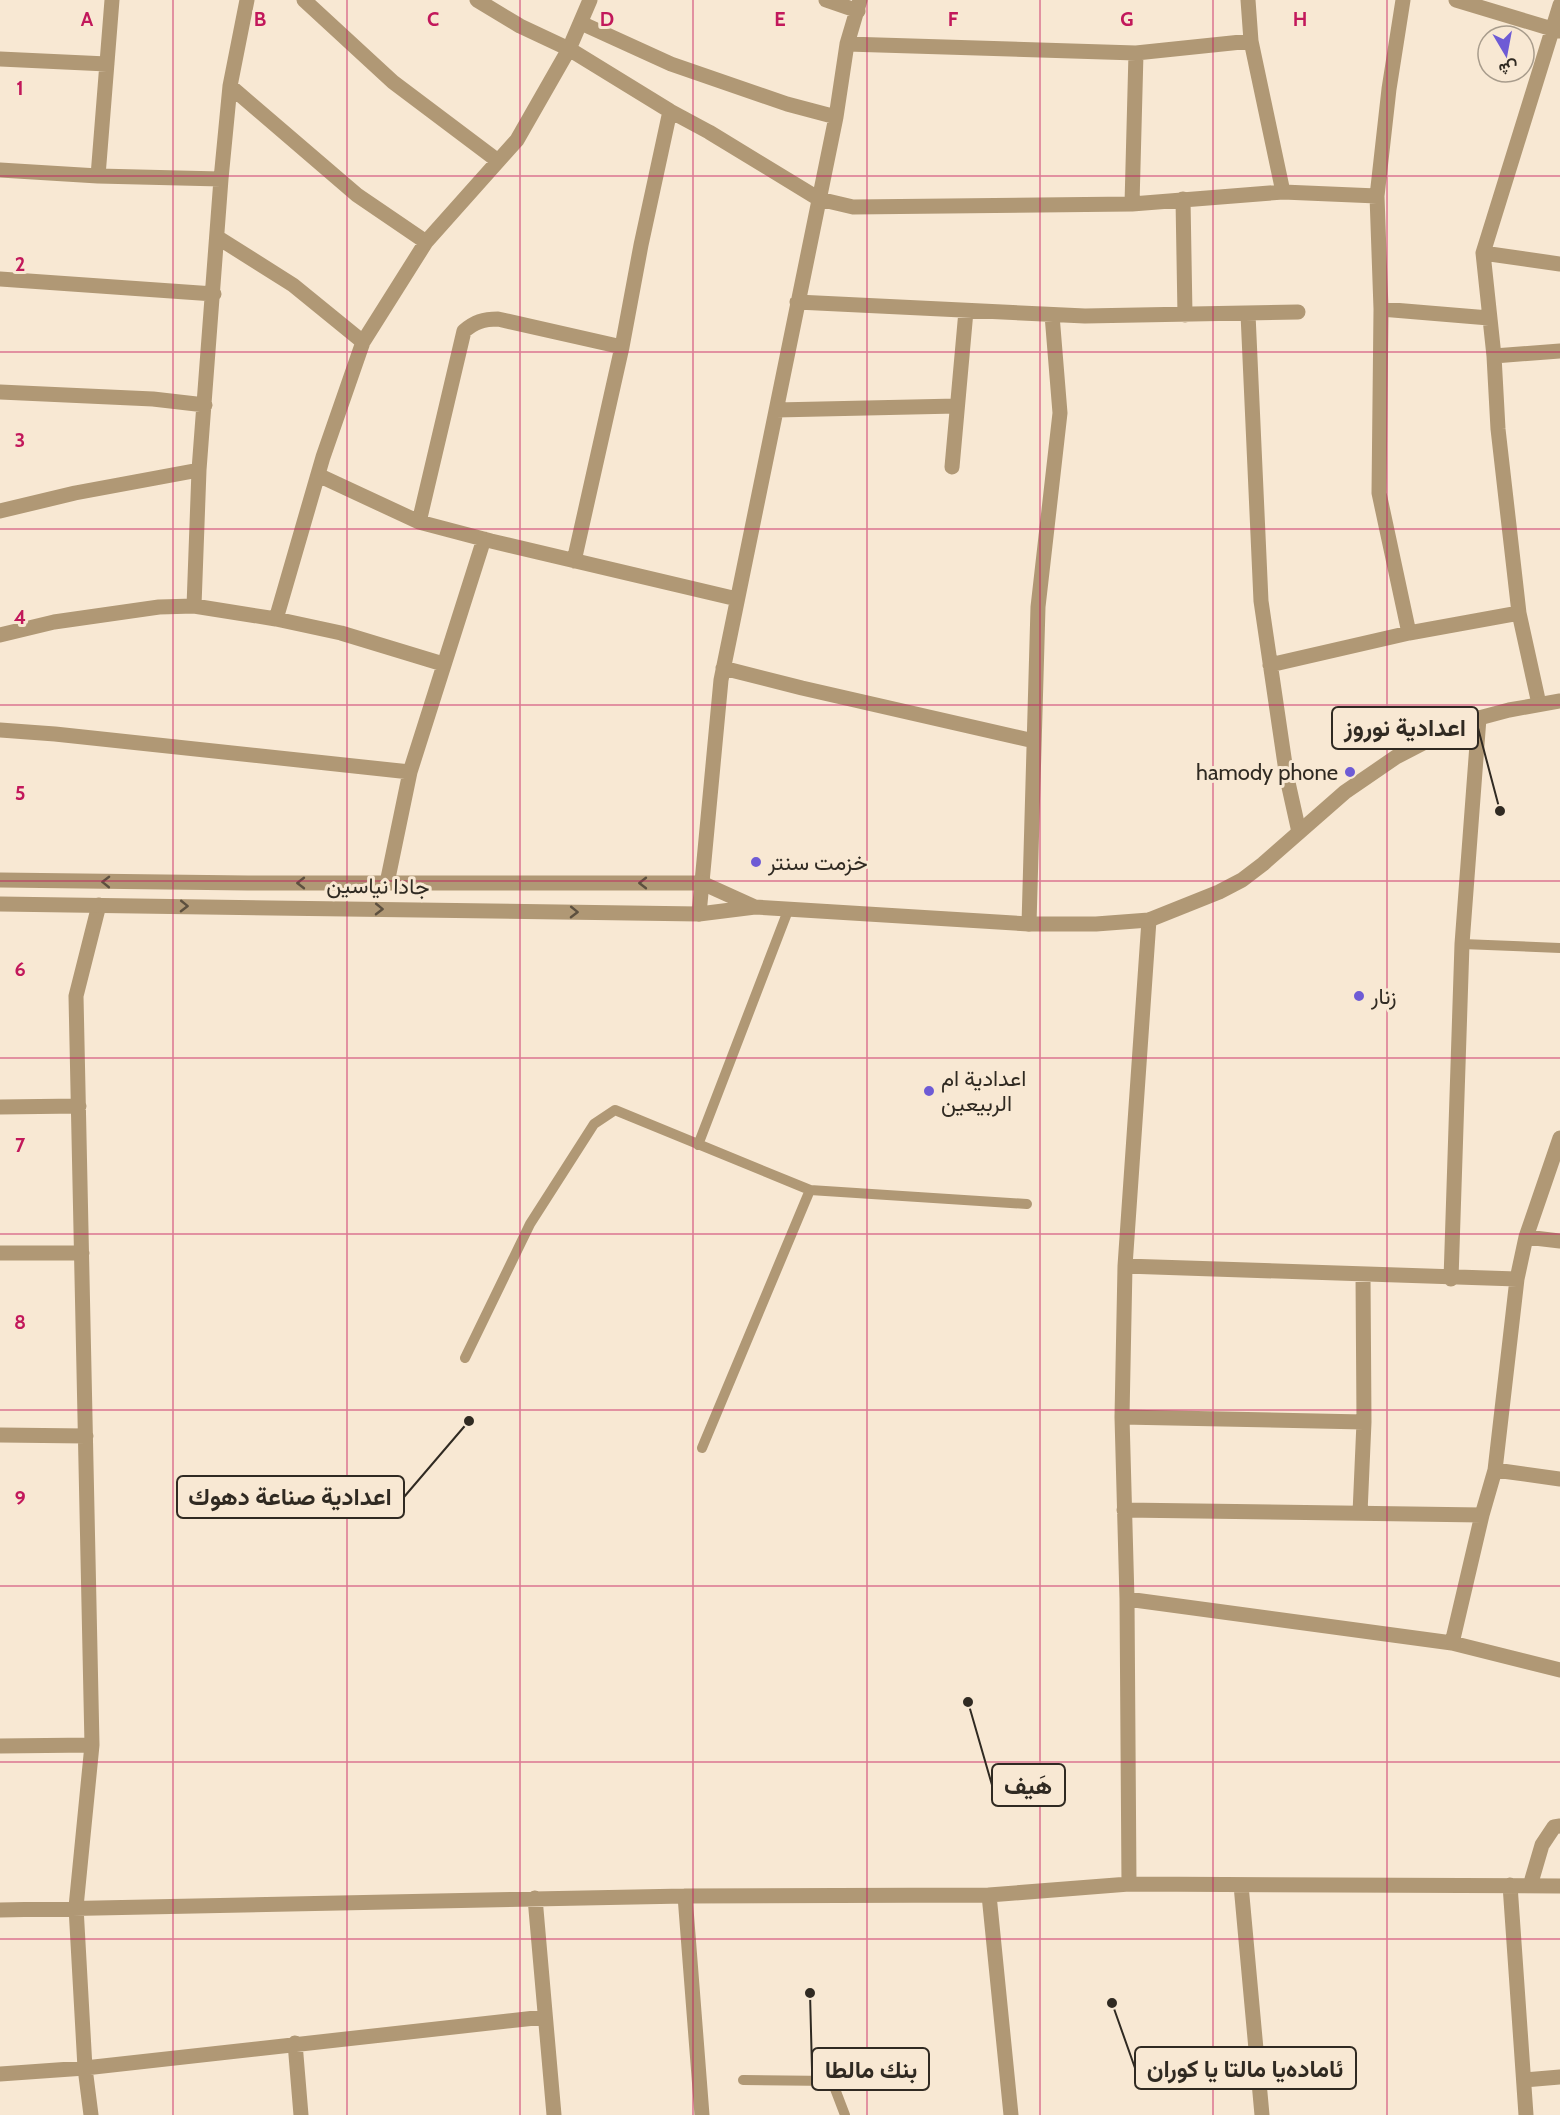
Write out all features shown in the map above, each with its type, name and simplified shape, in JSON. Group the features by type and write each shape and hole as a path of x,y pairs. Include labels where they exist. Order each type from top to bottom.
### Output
{"street":[{"path":"98,176 111,0"},
{"path":"194,606 199,470 221,179 230,86 247,0"},
{"path":"304,0 393,82 498,161"},
{"path":"477,0 520,26 569,49 819,200 853,207 1132,204 1283,192 1377,196"},
{"path":"276,619 318,475 363,342 426,242 517,140 569,49 590,0"},
{"path":"699,914 723,668 836,117 847,44 859,6 826,0"},
{"path":"1248,0 1251,41 1283,192"},
{"path":"1402,0 1377,196 1381,309 1378,493 1409,633"},
{"path":"1456,0 1556,30"},
{"path":"1539,704 1519,614 1498,429 1494,356 1483,253 1556,30 1560,5"},
{"path":"581,23 671,64 787,104 836,117"},
{"path":"847,44 1136,53 1251,41"},
{"path":"1132,204 1136,53"},
{"path":"0,58 106,63"},
{"path":"230,86 357,195 426,242"},
{"path":"574,561 622,347 670,111"},
{"path":"0,170 98,176 221,179"},
{"path":"1183,200 1185,315"},
{"path":"217,237 293,285 363,342"},
{"path":"1483,253 1560,264"},
{"path":"0,279 213,294"},
{"path":"797,302 1052,315 1298,312"},
{"path":"1381,309 1489,318"},
{"path":"952,467 966,311"},
{"path":"1248,314 1261,601 1287,778 1299,832"},
{"path":"1029,924 1038,607 1060,413 1052,315"},
{"path":"419,522 464,332 468,327 484,319 498,319 622,347"},
{"path":"1494,356 1560,351"},
{"path":"0,392 153,399 205,405"},
{"path":"776,410 957,406"},
{"path":"0,511 75,493 199,470"},
{"path":"318,475 419,522 737,599"},
{"path":"387,883 410,772 483,539"},
{"path":"0,635 54,622 159,607 194,606 276,619 341,633 443,664"},
{"path":"1270,665 1409,633 1519,614"},
{"path":"723,668 1034,741"},
{"path":"702,883 755,907 1029,924 1096,924 1149,920 1219,892 1242,880 1345,792 1396,757 1479,718 1560,701"},
{"path":"1451,1278 1462,944 1479,718"},
{"path":"0,730 410,772"},
{"name":"جادا نیاسین","path":"0,880 702,883"},
{"name":"جادا نیاسین","path":"0,904 699,914 755,907"},
{"path":"91,2115 85,2068 76,1907 92,1745 76,996 99,905"},
{"path":"1129,1884 1127,1599 1122,1417 1125,1266 1149,920"},
{"path":"0,1107 79,1106"},
{"path":"1452,1643 1495,1470 1517,1279 1526,1237 1560,1138"},
{"path":"1526,1237 1560,1241"},
{"path":"0,1253 82,1253"},
{"path":"1125,1266 1517,1279"},
{"path":"1360,1513 1364,1422 1364,1275"},
{"path":"1122,1417 1364,1422"},
{"path":"0,1435 86,1436"},
{"path":"1495,1470 1560,1479"},
{"path":"1124,1510 1482,1515"},
{"path":"1127,1599 1452,1643 1560,1670"},
{"path":"0,1746 92,1745"},
{"path":"1530,1886 1542,1845 1554,1827 1560,1826"},
{"path":"0,1910 535,1898 989,1895 1129,1884 1560,1886"},
{"path":"1240,1885 1262,2115"},
{"path":"1510,1886 1526,2115"},
{"path":"989,1895 1011,2115"},
{"path":"685,1896 702,2115"},
{"path":"535,1898 554,2115"},
{"path":"0,2074 85,2068 544,2017"},
{"path":"295,2043 301,2115"},
{"path":"1524,2080 1560,2078"}],"lane":[{"path":"698,1145 789,908"},
{"path":"1462,944 1560,948"},
{"path":"465,1358 530,1224 594,1124 615,1110 810,1190 1027,1204"},
{"path":"702,1448 810,1190"},
{"path":"743,2080 832,2081 845,2115"}],"place":[{"name":"hamody phone","path":"1350,772"},
{"name":"اعدادية نوروز","path":"1500,811"},
{"name":"خزمت سنتر","path":"756,862"},
{"name":"زنار","path":"1359,996"},
{"name":"اعدادية ام الربيعين","path":"929,1091"},
{"name":"اعدادية صناعة دهوك","path":"469,1421"},
{"name":"هَيف","path":"968,1702"},
{"name":"بنك مالطا","path":"810,1993"},
{"name":"ئامادەيا مالتا يا كوران","path":"1112,2003"}]}
